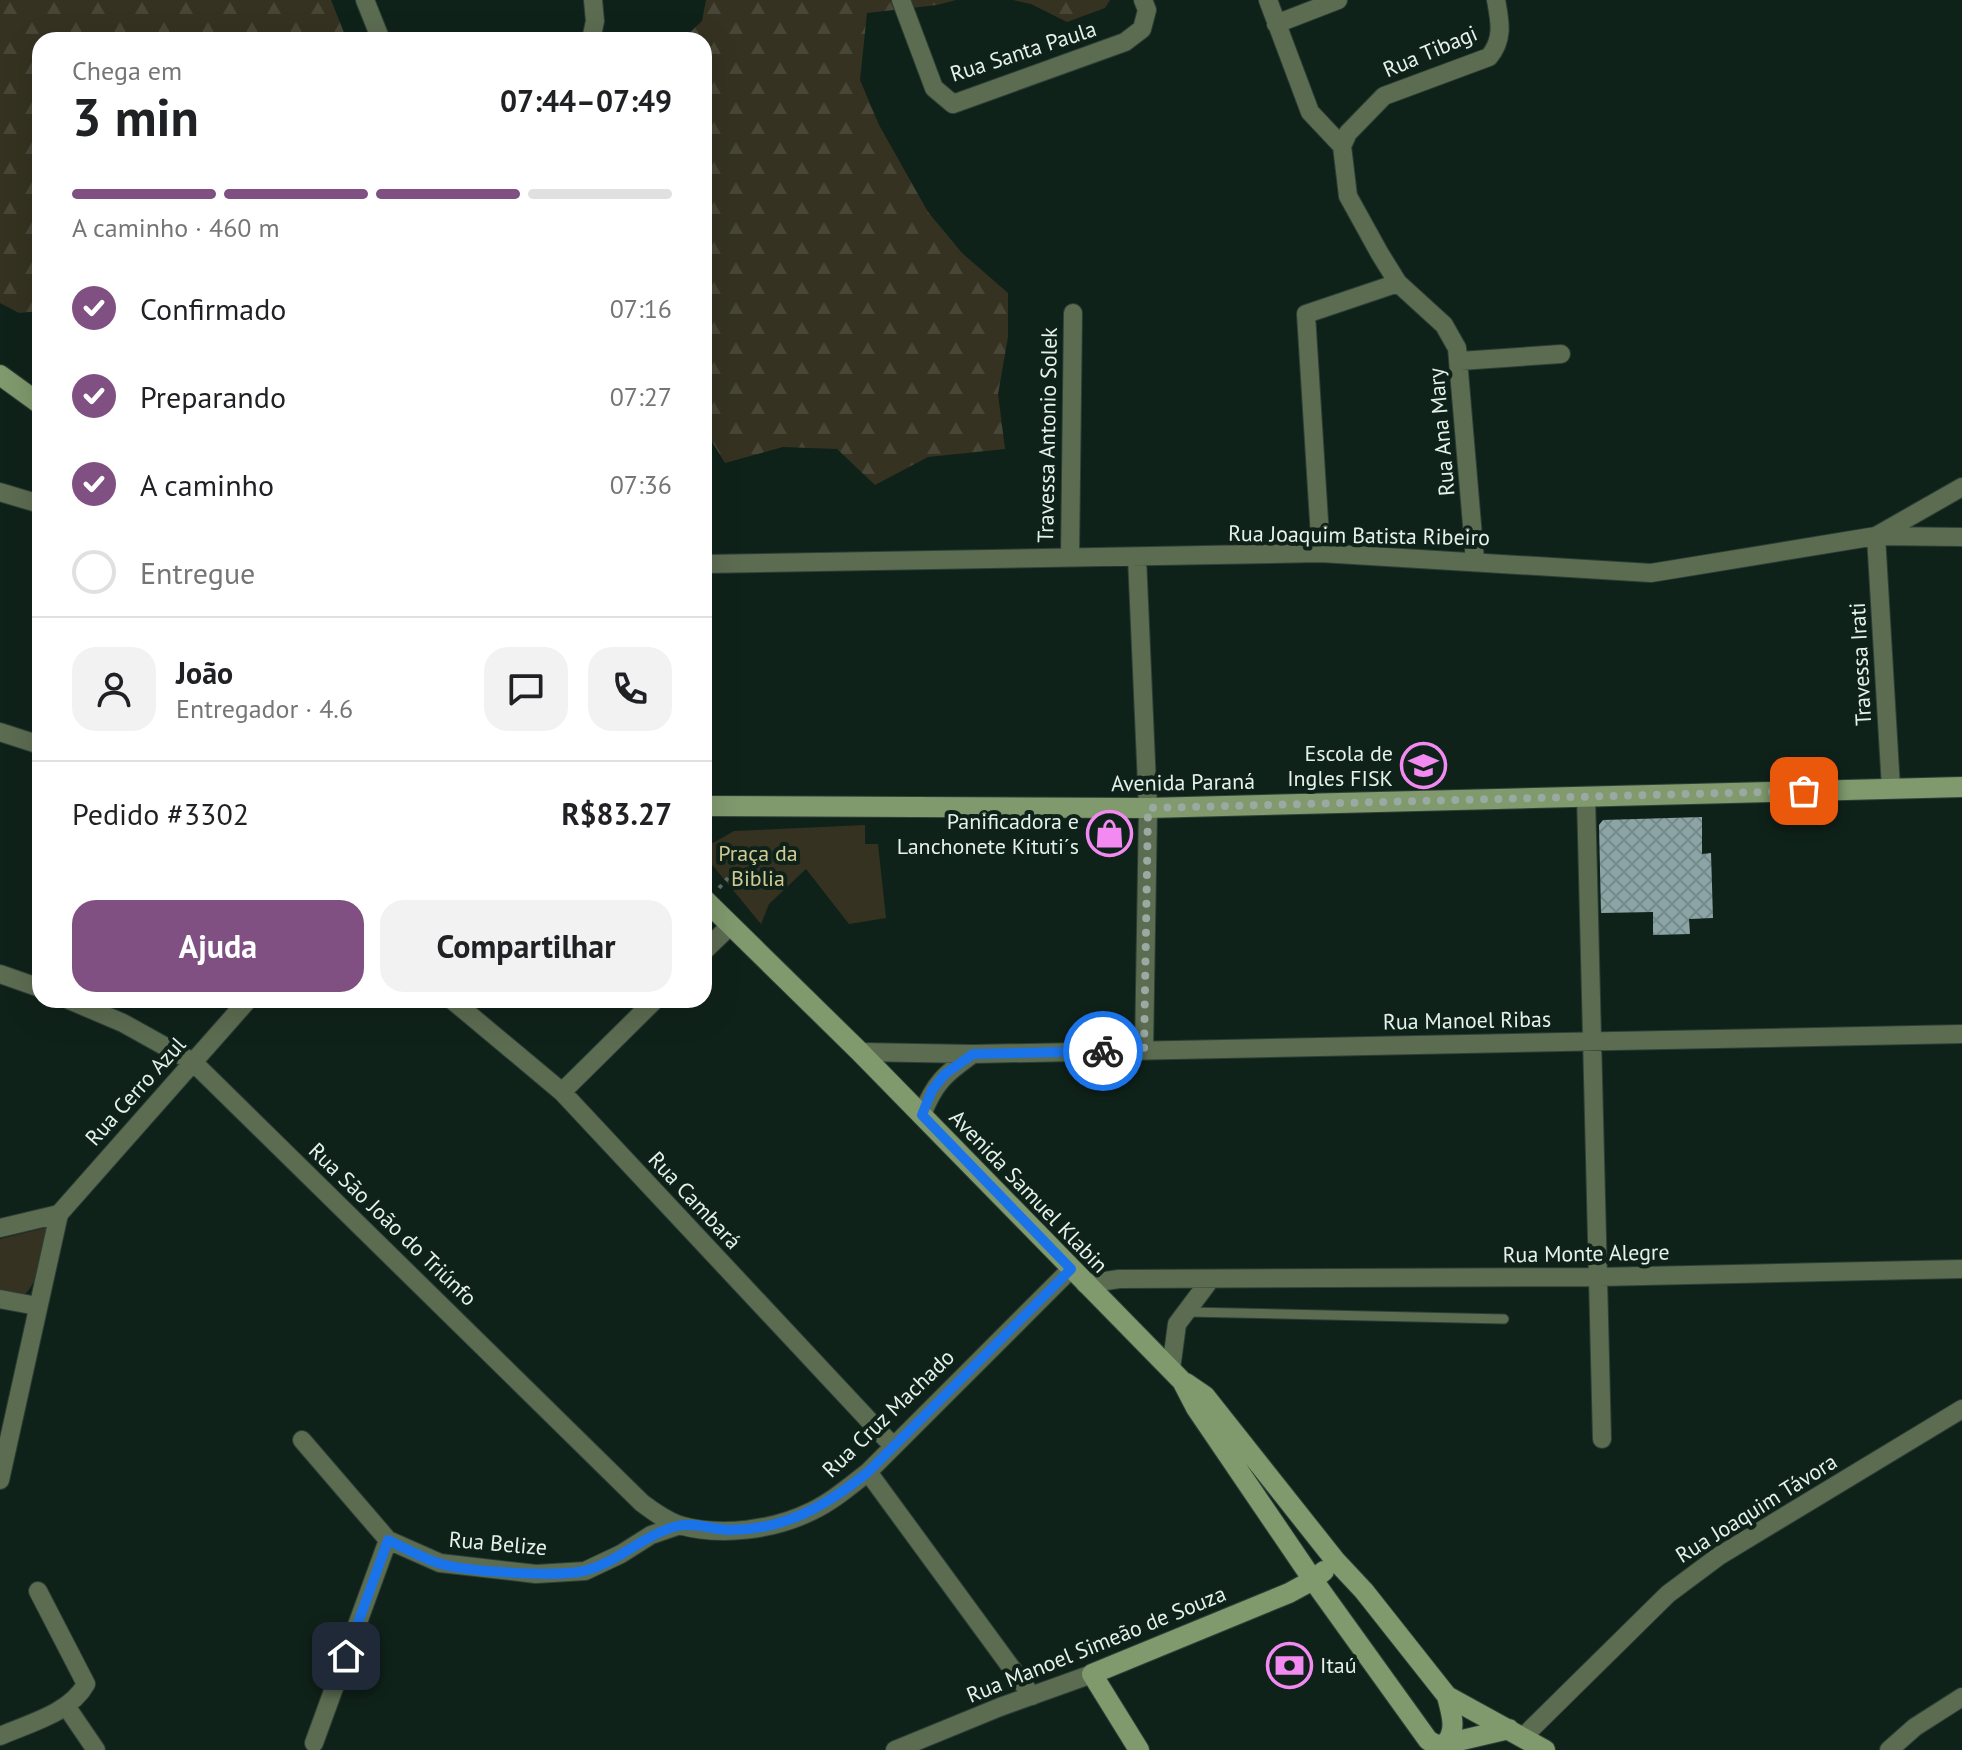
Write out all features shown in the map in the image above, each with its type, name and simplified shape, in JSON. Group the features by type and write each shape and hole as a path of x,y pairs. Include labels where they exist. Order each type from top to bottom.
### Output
{"main road":[{"path":"0,375 32,398"},
{"name":"Avenida Paraná","path":"712,806 1148,808 1962,787"},
{"name":"Avenida Paraná","path":"712,819 741,807"},
{"name":"Avenida Samuel Klabin","path":"712,907 860,1052 1078,1277 1177,1375 1205,1396 1447,1696"},
{"name":"Avenida Samuel Klabin","path":"1177,1375 1196,1408 1313,1580 1428,1740 1440,1747"},
{"name":"Rua Manoel Simeão de Souza","path":"1092,1674 1289,1593 1313,1580 1335,1560"},
{"path":"1092,1674 1139,1750"},
{"path":"1447,1696 1545,1750"},
{"path":"1440,1747 1452,1737 1454,1730 1447,1696"},
{"path":"1440,1747 1516,1733"}],"street":[{"path":"365,0 378,32"},
{"path":"593,0 593,32"},
{"name":"Rua Santa Paula","path":"901,0 934,88 953,104 1125,42 1142,29 1147,10 1143,0"},
{"path":"1268,0 1310,112 1345,139"},
{"path":"1276,24 1338,0"},
{"name":"Rua Tibagi","path":"1345,139 1384,96 1489,57 1498,46 1501,27 1496,0"},
{"name":"Rua Ana Mary","path":"1345,139 1348,196 1398,283 1444,325 1457,348 1475,560"},
{"path":"1321,553 1306,314 1398,283"},
{"name":"Travessa Antonio Solek","path":"1070,557 1073,313"},
{"path":"1460,361 1561,354"},
{"path":"1876,536 1962,487"},
{"path":"0,492 32,502"},
{"name":"Rua Joaquim Batista Ribeiro","path":"712,564 1321,553 1651,573 1876,536 1962,537"},
{"name":"Travessa Irati","path":"1876,536 1891,788"},
{"path":"1137,557 1148,808 1144,1050"},
{"path":"0,732 32,742"},
{"path":"1586,796 1602,1439"},
{"path":"712,943 730,926"},
{"path":"0,974 32,985"},
{"name":"Rua São João do Triúnfo","path":"88,1008 123,1023 193,1062 642,1503 660,1516"},
{"name":"Rua Cerro Azul","path":"59,1214 241,1008"},
{"name":"Rua Cambará","path":"462,1008 562,1092 892,1445"},
{"path":"562,1092 647,1008"},
{"name":"Rua Manoel Ribas","path":"860,1052 973,1054 1962,1034"},
{"path":"922,1115 932,1090 945,1074 973,1054"},
{"path":"0,1228 59,1214 0,1480"},
{"name":"Rua Monte Alegre","path":"1078,1277 1210,1280 1598,1277 1962,1269"},
{"name":"Rua Cruz Machado","path":"660,1516 680,1525 749,1530 811,1512 841,1494 868,1472 892,1445 1078,1277"},
{"path":"1177,1375 1177,1324 1210,1280"},
{"path":"0,1299 37,1306"},
{"name":"Rua Joaquim Távora","path":"1516,1733 1680,1585 1719,1556 1962,1409"},
{"name":"Rua Belize","path":"302,1440 388,1540 440,1563 536,1574 585,1571 651,1535 680,1525"},
{"path":"868,1472 1032,1696"},
{"path":"314,1743 388,1540"},
{"path":"0,1736 66,1706 79,1696 86,1684 38,1591"},
{"name":"Rua Manoel Simeão de Souza","path":"895,1750 1092,1674"},
{"path":"1889,1750 1915,1727 1962,1697"},
{"path":"66,1706 96,1750"}],"lane":[{"path":"1184,1312 1504,1319"}],"green space":[{"path":"0,0 331,0 344,32 32,32 32,312 19,313 0,303"},
{"path":"706,0 956,0 867,13 860,80 879,125 928,212 962,253 1008,293 1008,337 998,394 1005,449 928,457 875,485 837,449 783,447 725,463 712,442 712,32 690,32 702,21"},
{"path":"1013,0 1110,0 1105,8 1067,22 1031,4"},
{"name":"Praça da Biblia","path":"865,825 865,844 878,844 886,918 849,924 806,869 769,904 761,924 712,865 712,843 734,831"},
{"path":"48,1227 41,1263 30,1288 24,1295 0,1293 0,1239"}],"building":[{"path":"1702,817 1702,854 1711,853 1713,918 1689,919 1690,934 1653,935 1653,912 1601,913 1599,825 1603,820"}],"way so far":[{"path":"1103,1051 1144,1050 1148,808 1804,791"}],"place":[{"name":"Escola de Ingles FISK","path":"1424,766"},
{"name":"Panificadora e Lanchonete Kituti´s","path":"1110,834"},
{"name":"Itaú","path":"1289,1665"}],"route":[{"path":"346,1656 388,1540 440,1563 536,1574 585,1571 651,1535 680,1525 749,1530 811,1512 841,1494 868,1472 1071,1269 922,1115 932,1090 945,1074 973,1054 1103,1051"}]}
